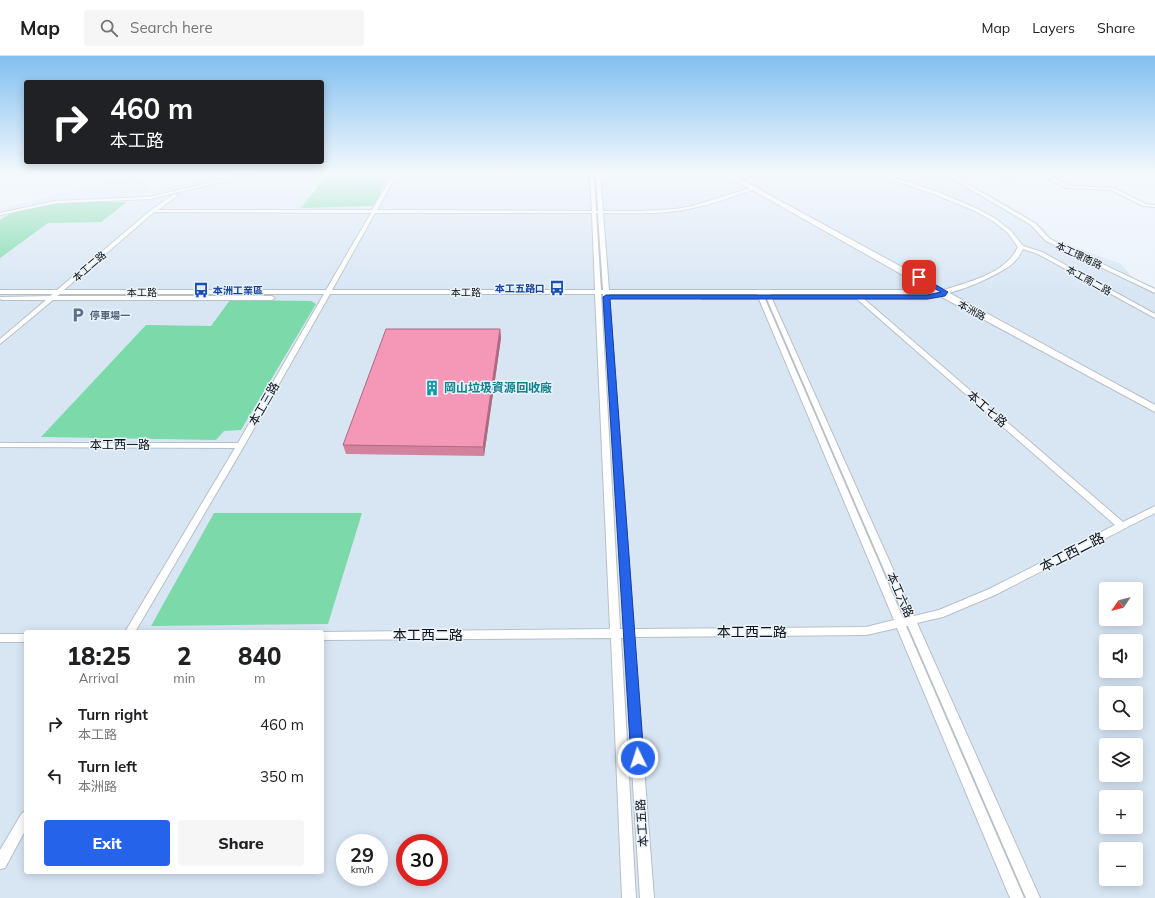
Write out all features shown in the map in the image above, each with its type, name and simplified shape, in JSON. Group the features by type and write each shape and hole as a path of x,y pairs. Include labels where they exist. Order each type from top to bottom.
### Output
{"main road":[{"name":"本洲路","path":"801,213 1155,409"},
{"name":"本洲路","path":"942,292 1155,403"}],"street":[{"name":"本工二路","path":"0,342 150,213"},
{"name":"本工三路","path":"131,630 240,446 372,213"},
{"name":"本工五路","path":"598,213 629,898"},
{"path":"984,213 995,219 1011,232 1021,247"},
{"name":"本工環南路","path":"1014,213 1032,224 1048,240 1155,291"},
{"name":"本工路","path":"0,298 602,294 856,294 927,297 989,276 1009,265 1020,253 1021,247"},
{"name":"本工南二路","path":"1021,247 1040,253 1155,316"},
{"name":"本工路","path":"0,292 60,291 326,295"},
{"name":"本工五路","path":"602,294 629,633 647,898"},
{"name":"本工六路","path":"764,294 912,620 1034,898"},
{"name":"本工六路","path":"764,294 900,622 1017,898"},
{"name":"本工七路","path":"856,294 1122,526"},
{"name":"本工西一路","path":"0,445 240,446"},
{"name":"本工西二路","path":"324,636 866,630 940,614 992,592 1155,510"},
{"path":"0,638 24,638"},
{"path":"0,864 24,821"}],"shaded area":[{"path":"0,213 1023,213 1045,229 1052,239 1121,264 1132,277 1155,288 1155,898 0,898"}],"green space":[{"path":"13,213 112,213 101,222 48,223 0,258 0,220"},
{"path":"230,300 311,301 316,304 241,430 224,431 216,440 41,437 146,325 211,326"},
{"path":"214,513 362,513 328,624 151,626"}],"building":[{"name":"岡山垃圾資源回收廠","path":"386,329 500,329 483,447 343,445"}],"place":[{"name":"本工五路口","path":"557,288"},
{"name":"本洲工業區","path":"201,290"},
{"name":"停車場一","path":"78,315"},
{"name":"岡山垃圾資源回收廠","path":"432,388"}],"route":[{"path":"638,758 606,297 927,297 943,294 945,292 919,277"}]}
